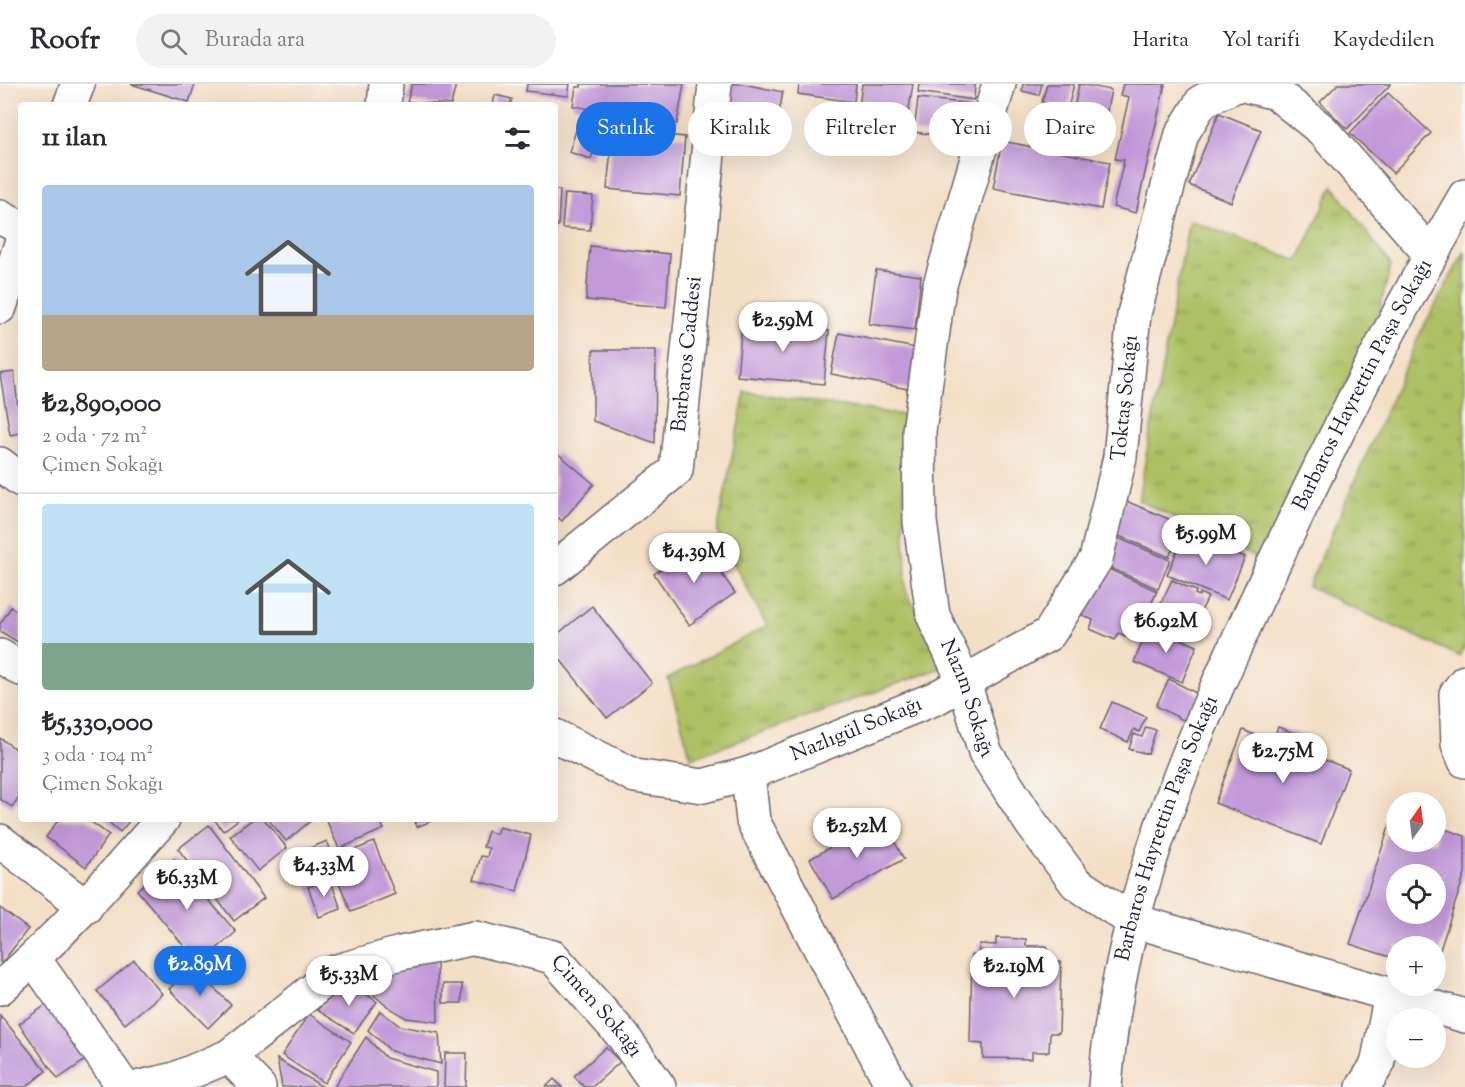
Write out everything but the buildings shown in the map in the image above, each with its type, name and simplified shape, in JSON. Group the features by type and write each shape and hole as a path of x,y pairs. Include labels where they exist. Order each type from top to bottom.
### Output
{"street":[{"path":"71,102 78,84"},
{"path":"384,102 386,84"},
{"name":"Barbaros Caddesi","path":"558,559 676,470 715,84"},
{"name":"Nazım Sokağı","path":"999,84 939,288 919,431 920,522 933,615 964,682 985,752 1031,823 1076,883 1131,920 1386,994"},
{"name":"Toktaş Sokağı","path":"964,682 1049,634 1095,559 1120,457 1134,314 1182,134 1202,101 1239,84 1276,93 1322,129 1431,255"},
{"name":"Barbaros Hayrettin Paşa Sokağı","path":"1106,1087 1110,1029 1131,920 1143,878 1204,711 1353,400 1465,196"},
{"path":"0,217 18,226"},
{"path":"0,307 18,253"},
{"path":"0,656 18,667"},
{"name":"Nazlıgül Sokağı","path":"558,738 635,776 703,786 748,774 936,698 964,682"},
{"path":"1465,682 1456,694 1458,744 1465,761"},
{"path":"748,774 753,821 892,1087"},
{"path":"0,987 34,959 86,907 160,822"},
{"path":"0,841 86,907"},
{"name":"Çimen Sokağı","path":"140,1087 175,1079 229,1056 337,971 401,953 476,938 553,957 623,1036 659,1087"},
{"path":"34,959 124,1087"},
{"path":"1363,1087 1377,1065 1391,996"},
{"name":"Nazım Sokağı","path":"1395,996 1465,1016"},
{"path":"229,1056 259,1087"}],"green space":[{"path":"1333,186 1391,265 1379,313 1265,562 1138,500 1189,220 1298,261"},
{"path":"1465,251 1465,647 1459,656 1308,587 1421,331"},
{"path":"745,392 903,415 906,590 944,667 691,758 668,678 767,626 717,532"}]}
